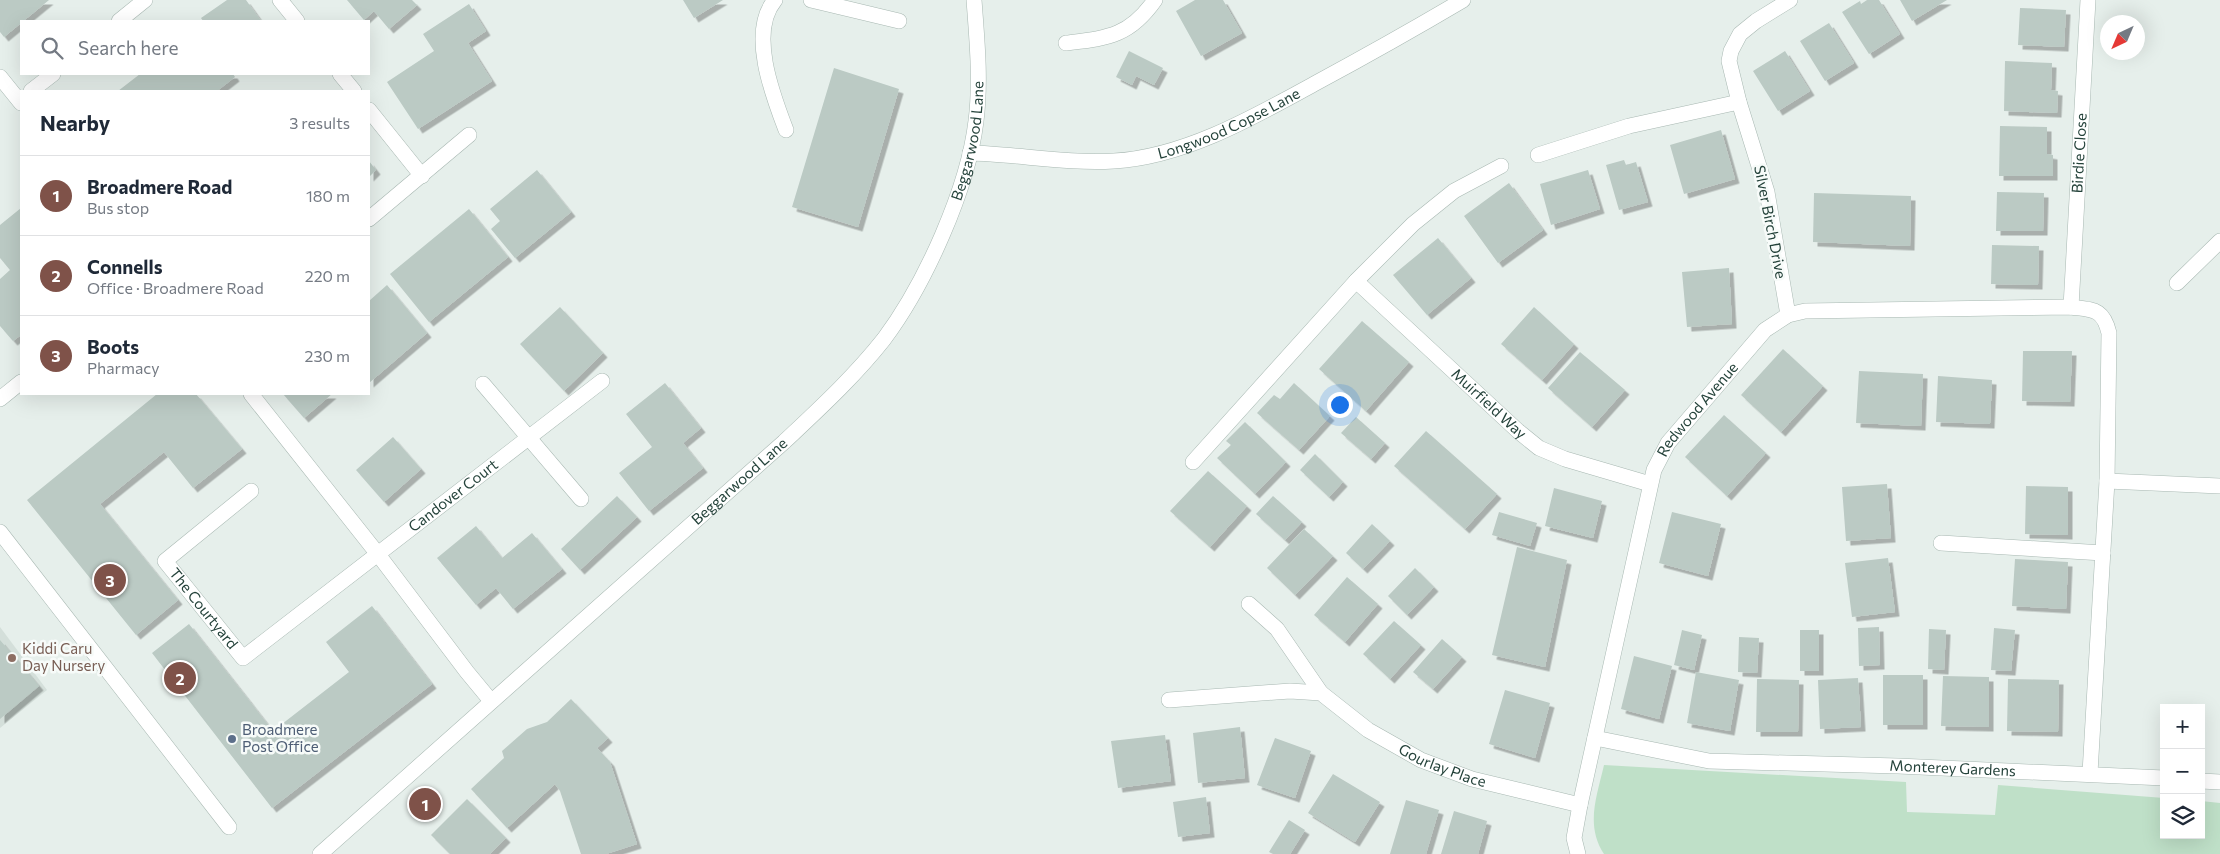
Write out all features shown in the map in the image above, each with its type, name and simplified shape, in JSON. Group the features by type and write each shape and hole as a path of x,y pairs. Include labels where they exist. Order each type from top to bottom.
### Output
{"street":[{"path":"120,20 145,0"},
{"path":"280,0 296,20"},
{"path":"775,0 770,6 762,37 770,86 786,130"},
{"path":"811,0 899,21"},
{"name":"Beggarwood Lane","path":"320,854 784,442 857,371 884,338 911,296 945,226 970,154 976,121 978,83 974,0"},
{"path":"1066,43 1107,38 1128,29 1148,11 1155,0"},
{"name":"Longwood Copse Lane","path":"970,154 1006,154 1057,160 1114,162 1170,150 1227,129 1286,100 1463,0"},
{"name":"Silver Birch Drive","path":"1788,315 1767,192 1739,102 1729,61 1735,42 1748,27 1790,0"},
{"name":"Birdie Close","path":"2071,307 2088,0"},
{"path":"33,90 52,75"},
{"path":"341,75 353,90"},
{"path":"0,77 20,95"},
{"path":"1538,155 1629,126 1739,102"},
{"path":"370,111 422,176"},
{"path":"370,218 470,135"},
{"path":"1193,462 1356,281 1413,224 1454,191 1501,166"},
{"path":"2177,283 2220,241"},
{"name":"Muirfield Way","path":"1356,281 1518,431 1539,448 1565,459 1650,484"},
{"name":"Redwood Avenue","path":"1578,854 1574,838 1580,805 1654,470 1668,443 1765,330 1788,315 1805,311 2071,307 2098,311 2106,320 2109,333 2107,481"},
{"name":"Candover Court","path":"377,553 602,380"},
{"path":"1,397 20,383"},
{"path":"483,384 581,499"},
{"path":"252,395 491,701"},
{"path":"2090,773 2107,481 2220,486"},
{"name":"The Courtyard","path":"251,491 165,561 243,658 377,553"},
{"path":"0,532 229,827"},
{"path":"1941,543 2103,553"},
{"name":"Gourlay Place","path":"1250,604 1277,629 1321,693 1368,730 1421,760 1472,779 1580,805"},
{"path":"1169,700 1290,691 1321,693"},
{"name":"Monterey Gardens","path":"1596,738 1709,761 2090,773 2160,778"},
{"path":"2205,780 2220,782"}],"shaded area":[{"name":"Kiddi Caru Day Nursery","path":"0,627 47,690 0,728"}],"green space":[{"path":"1604,765 1906,782 1907,812 1995,815 1998,785 2160,798 2160,839 2205,839 2205,801 2220,803 2220,854 1604,854 1595,832 1594,810"}],"building":[{"path":"0,0 49,0 25,20 20,20 20,24 4,37 0,32"},
{"path":"227,0 246,0 260,20 202,20 201,18"},
{"path":"347,0 412,0 417,5 389,29 374,11 364,20"},
{"path":"683,0 723,0 694,18"},
{"path":"1195,0 1223,0 1242,33 1201,56 1176,11"},
{"path":"1867,0 1879,0 1900,34 1869,54 1842,12 1860,1 1861,4"},
{"path":"1900,0 1947,0 1912,21"},
{"path":"469,4 486,31 468,43 492,81 418,129 387,82 434,51 423,34"},
{"path":"2020,8 2066,10 2064,47 2018,45"},
{"path":"1829,23 1854,63 1825,81 1800,41"},
{"path":"1129,51 1163,68 1154,85 1136,76 1132,85 1116,77"},
{"path":"1785,51 1810,91 1778,111 1753,71"},
{"path":"2005,61 2052,63 2051,90 2058,91 2057,113 2004,111"},
{"path":"834,68 899,89 858,227 792,207"},
{"path":"139,75 234,75 235,77 218,90 119,90"},
{"path":"2000,126 2047,127 2047,154 2053,155 2053,176 1999,176"},
{"path":"1721,130 1735,179 1684,194 1670,145"},
{"path":"1624,160 1626,165 1636,162 1648,202 1619,210 1606,165"},
{"path":"370,162 376,170 370,176"},
{"path":"537,170 571,212 515,258 491,229 500,221 490,209"},
{"path":"1588,170 1600,209 1551,225 1540,184"},
{"path":"1509,183 1543,230 1498,263 1464,216"},
{"path":"1997,192 2044,193 2043,231 1996,231"},
{"path":"1814,193 1911,196 1910,246 1813,242"},
{"path":"20,209 20,336 13,341 0,326 0,279 10,270 0,258 0,225"},
{"path":"469,209 508,257 429,322 390,274"},
{"path":"1438,238 1471,278 1427,315 1393,275"},
{"path":"1992,245 2039,246 2038,285 1991,284"},
{"path":"1729,268 1732,324 1687,327 1682,272"},
{"path":"387,285 427,333 370,382 370,300"},
{"path":"560,307 603,353 564,391 520,344"},
{"path":"1534,307 1574,344 1542,380 1501,344"},
{"path":"1362,321 1409,362 1366,411 1319,369"},
{"path":"1783,349 1823,386 1781,432 1741,395"},
{"path":"2023,351 2072,351 2070,402 2022,401"},
{"path":"1580,352 1625,390 1592,427 1548,388"},
{"path":"1859,371 1923,374 1921,426 1856,423"},
{"path":"1938,376 1992,380 1990,424 1936,422"},
{"path":"665,383 701,428 683,443 703,468 649,511 619,473 652,447 626,414"},
{"path":"1294,383 1330,416 1299,450 1257,413 1274,395 1280,399"},
{"path":"156,395 197,395 242,449 193,488 164,452 100,504 178,600 136,635 27,500"},
{"path":"284,395 331,395 304,418"},
{"path":"1724,415 1766,453 1727,496 1685,457"},
{"path":"1356,417 1385,443 1371,459 1341,433"},
{"path":"1245,422 1286,462 1255,494 1217,458 1231,445 1226,441"},
{"path":"1426,431 1497,494 1465,529 1394,466"},
{"path":"393,437 421,469 384,502 356,470"},
{"path":"1315,454 1343,482 1329,497 1300,470"},
{"path":"1208,471 1247,506 1210,547 1170,511"},
{"path":"1887,484 1891,538 1846,541 1842,487"},
{"path":"2026,486 2068,487 2068,535 2025,534"},
{"path":"1554,488 1602,501 1593,538 1545,526"},
{"path":"617,496 637,517 580,570 561,549"},
{"path":"1273,496 1302,522 1285,540 1256,514"},
{"path":"1499,512 1537,523 1530,546 1492,535"},
{"path":"1672,512 1721,524 1708,576 1659,563"},
{"path":"1372,524 1390,541 1363,569 1346,553"},
{"path":"476,526 502,558 532,533 562,569 513,609 496,588 476,605 437,558"},
{"path":"1304,529 1333,556 1295,595 1267,568"},
{"path":"1517,547 1567,560 1545,667 1492,655"},
{"path":"1888,558 1895,612 1852,617 1845,563"},
{"path":"2015,559 2068,562 2066,609 2012,606"},
{"path":"1415,568 1434,587 1407,615 1388,596"},
{"path":"1347,577 1378,604 1345,642 1314,615"},
{"path":"372,606 432,684 272,808 152,653 189,624 273,731 349,672 326,642"},
{"path":"1394,621 1421,645 1390,679 1363,654"},
{"path":"1879,627 1880,665 1859,666 1858,628"},
{"path":"1994,628 2015,630 2011,671 1991,670"},
{"path":"1929,629 1946,630 1944,670 1928,669"},
{"path":"1682,630 1702,635 1694,670 1674,665"},
{"path":"1800,630 1819,630 1819,671 1800,671"},
{"path":"1739,637 1759,638 1757,673 1738,672"},
{"path":"1442,639 1462,657 1433,689 1413,672"},
{"name":"Kiddi Caru Day Nursery","path":"0,640 39,686 0,719"},
{"path":"1634,656 1672,666 1659,719 1621,709"},
{"path":"1696,672 1739,680 1730,731 1687,723"},
{"path":"1883,675 1923,675 1923,725 1883,725"},
{"path":"1943,676 1989,677 1989,727 1941,726"},
{"path":"1858,678 1861,727 1820,729 1818,680"},
{"path":"1757,679 1799,680 1798,732 1756,732"},
{"path":"2008,679 2059,680 2058,732 2007,731"},
{"path":"1505,690 1550,703 1535,758 1489,744"},
{"path":"571,699 608,738 597,748 610,762 637,844 606,854 581,854 560,791 555,784 507,828 471,789 504,758 502,751 527,729 547,722"},
{"path":"1240,727 1245,778 1198,783 1193,733"},
{"path":"1165,735 1171,781 1118,788 1111,741"},
{"path":"1275,738 1311,751 1295,798 1257,785"},
{"path":"1333,774 1380,802 1355,842 1308,813"},
{"path":"1206,797 1210,833 1178,837 1173,802"},
{"path":"467,799 506,838 490,854 450,854 431,835"},
{"path":"1406,800 1439,810 1426,854 1390,854"},
{"path":"1454,811 1487,821 1478,854 1441,854"},
{"path":"1289,820 1305,830 1290,854 1273,854 1269,852"}],"place":[{"name":"Boots","path":"110,580"},
{"name":"Kiddi Caru Day Nursery","path":"12,658"},
{"name":"Connells","path":"180,678"},
{"name":"Broadmere Post Office","path":"232,739"},
{"name":"Broadmere Road","path":"425,804"}]}
